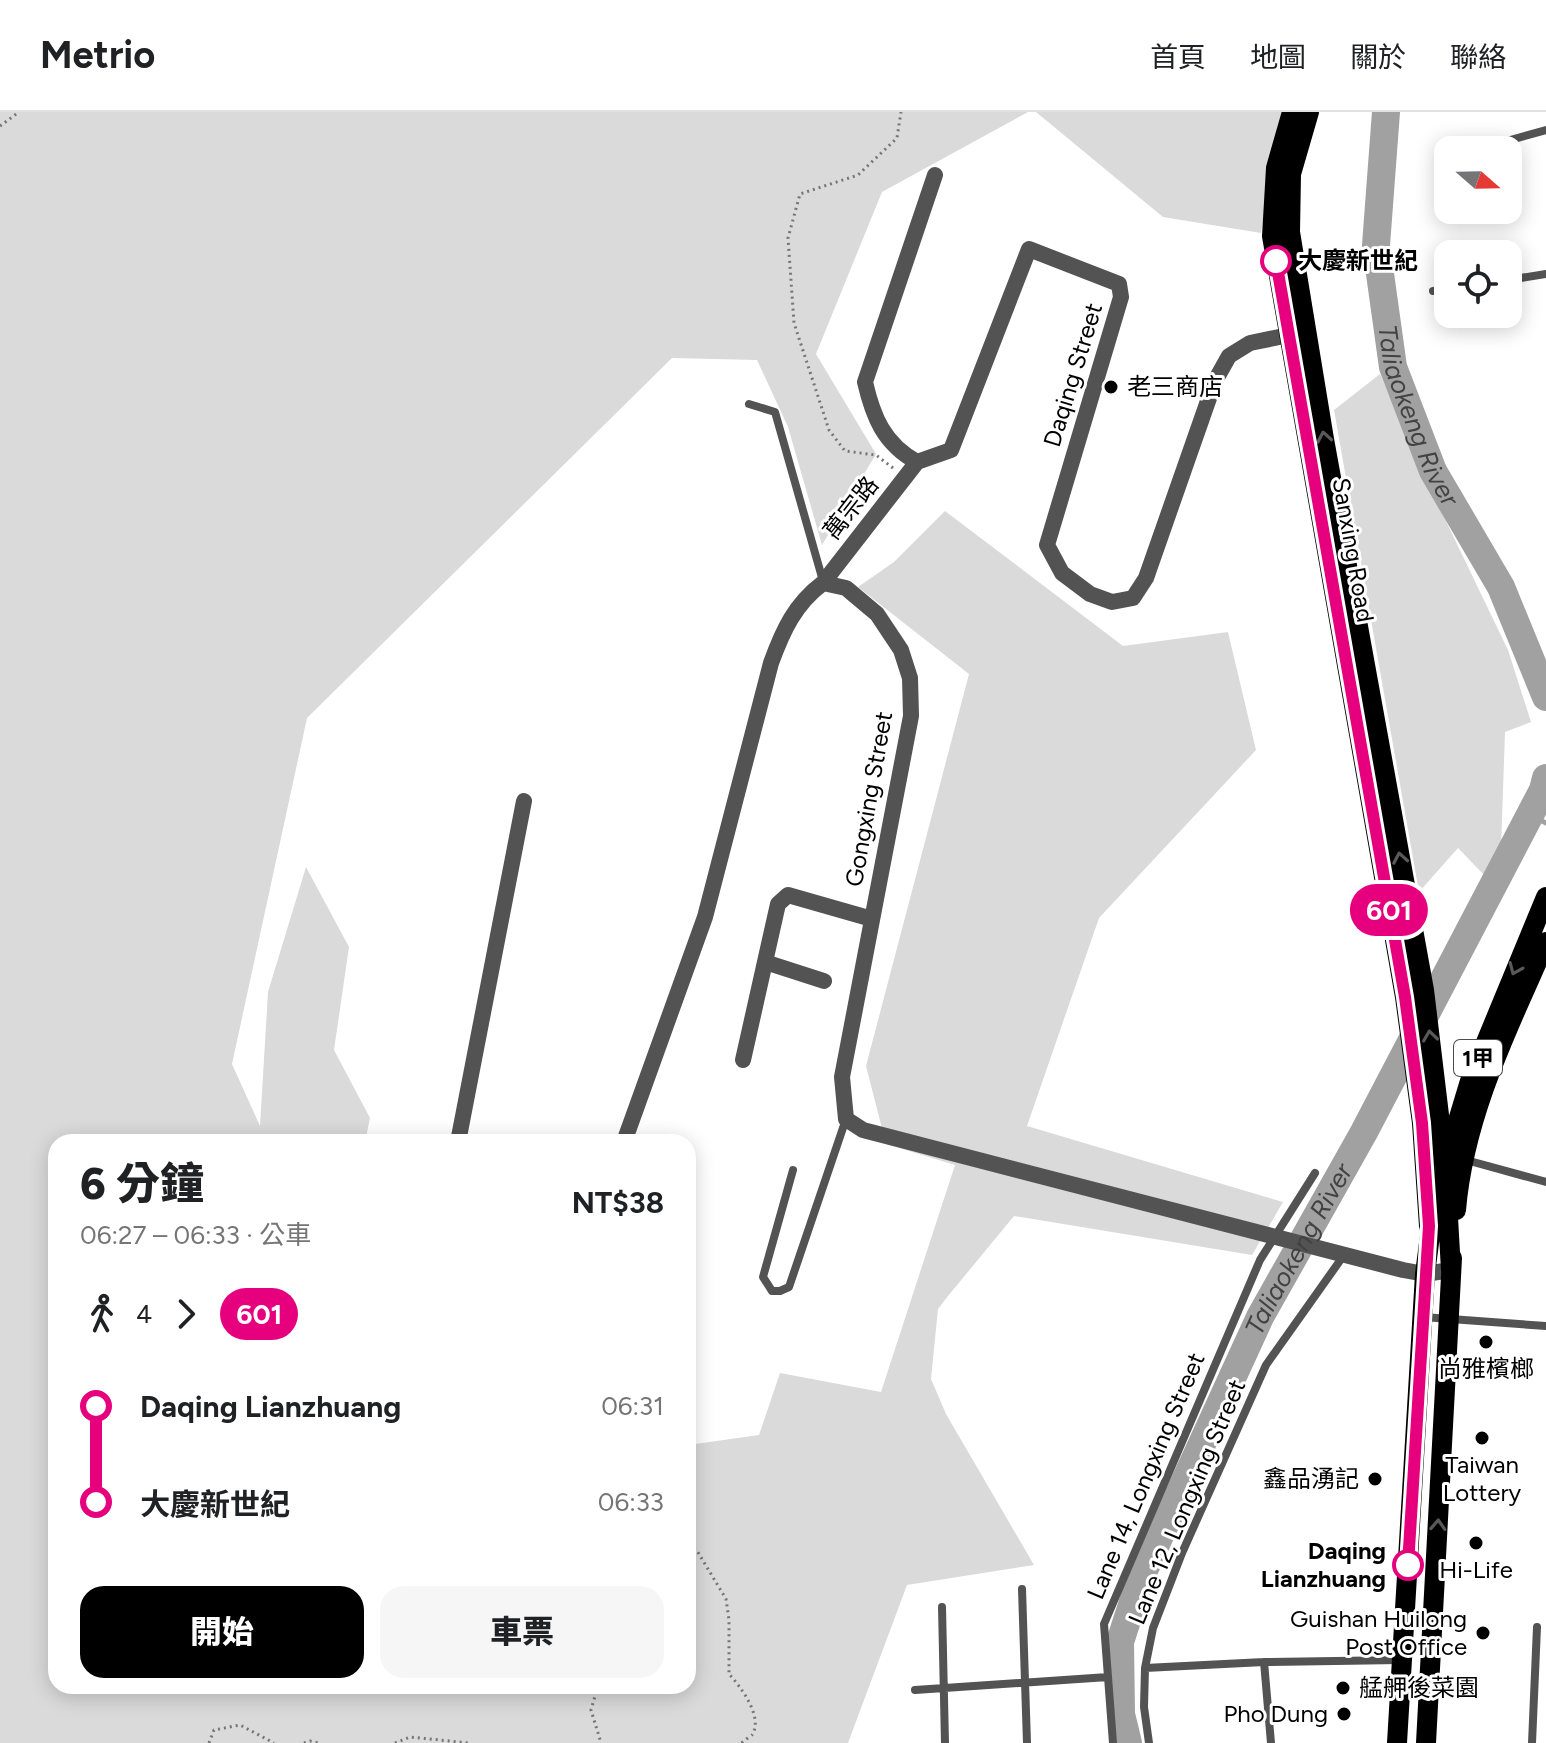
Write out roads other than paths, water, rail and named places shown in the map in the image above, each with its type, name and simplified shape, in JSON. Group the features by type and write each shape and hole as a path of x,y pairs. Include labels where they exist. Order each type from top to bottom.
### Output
{"main road":[{"name":"Sanxing Road","path":"1292,112 1276,168 1272,236 1297,334 1414,994"},
{"name":"Sanxing Road","path":"1297,334 1290,232 1291,174 1309,112"},
{"name":"1甲","path":"1451,1270 1457,1198 1445,1165 1470,1081 1546,897"},
{"name":"1甲","path":"1445,1165 1484,1085 1546,942"},
{"path":"1397,1743 1425,1274 1429,1226 1445,1165 1436,1082 1414,994"},
{"path":"1414,994 1420,1097 1445,1165"},
{"path":"1436,1082 1447,1093 1457,1095 1470,1081"},
{"path":"1426,1743 1451,1270"}],"street":[{"path":"917,462 897,451 872,412 865,382 935,175"},
{"name":"Daqing Street","path":"917,462 951,450 1029,249 1119,284 1121,297 1047,545 1062,573 1090,594 1112,602 1133,598 1146,578 1215,381 1229,356 1250,343 1297,334"},
{"name":"萬宗路","path":"823,583 917,462"},
{"path":"627,1134 705,917 771,663 784,628 805,597 823,583"},
{"name":"Gongxing Street","path":"823,583 846,588 877,614 901,650 910,678 911,716 842,1077 846,1119"},
{"path":"460,1134 524,801"},
{"path":"743,1060 778,904 788,895 872,919"},
{"path":"765,962 824,981"},
{"path":"846,1119 863,1130 1344,1254 1425,1274 1451,1270"}],"lane":[{"path":"1522,137 1546,130"},
{"path":"1522,278 1546,274"},
{"path":"749,404 775,412 823,583"},
{"path":"793,1170 763,1277 772,1291 789,1287 846,1119"},
{"path":"1445,1165 1546,1182"},
{"name":"Lane 14, Longxing Street","path":"1113,1743 1104,1624 1260,1260 1315,1173"},
{"name":"Lane 12, Longxing Street","path":"1149,1743 1144,1707 1145,1668 1153,1628 1182,1553 1266,1365 1344,1254"},
{"path":"1423,1317 1546,1326"},
{"path":"1022,1589 1027,1743"},
{"path":"942,1607 945,1743"},
{"path":"1532,1743 1537,1627"},
{"path":"1145,1668 1402,1660"},
{"path":"1264,1662 1271,1743"},
{"path":"915,1690 1108,1677"}],"waterway":[{"name":"Taliaokeng River","path":"1386,112 1376,245 1393,367 1433,471 1501,587 1546,697"},
{"name":"Taliaokeng River","path":"1128,1743 1121,1714 1120,1642 1141,1577 1260,1317 1364,1132 1543,790 1546,778"},
{"path":"1530,815 1546,823"}],"place":[{"name":"大慶新世紀","path":"1276,261"},
{"name":"老三商店","path":"1111,387"},
{"name":"尚雅檳榔","path":"1486,1342"},
{"name":"Taiwan Lottery","path":"1482,1438"},
{"name":"鑫品湧記","path":"1375,1479"},
{"name":"Hi-Life","path":"1476,1543"},
{"name":"Daqing Lianzhuang","path":"1408,1565"},
{"name":"Guishan Huilong Post Office","path":"1483,1633"},
{"name":"艋舺後菜園","path":"1343,1688"},
{"name":"Pho Dung","path":"1344,1714"}]}
